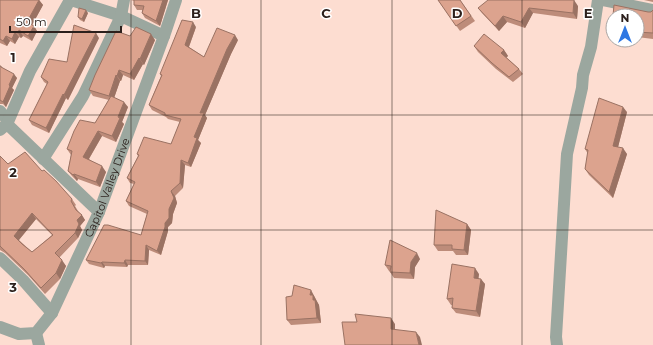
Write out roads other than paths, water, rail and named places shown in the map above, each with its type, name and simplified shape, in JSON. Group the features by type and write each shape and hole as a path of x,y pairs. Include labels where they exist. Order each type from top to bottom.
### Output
{"street":[{"path":"5,125 30,71 70,0 121,16 164,36"},
{"path":"42,159 83,96 121,16 124,0"},
{"name":"Capitol Valley Drive","path":"36,333 52,313 99,212 176,0"},
{"path":"557,345 556,337 567,154 582,88 583,75 592,47 598,0"},
{"path":"603,0 653,10"},
{"path":"0,111 5,125 99,212"},
{"path":"0,258 23,280 52,313"},
{"path":"0,327 18,334 36,333 39,345"}]}
